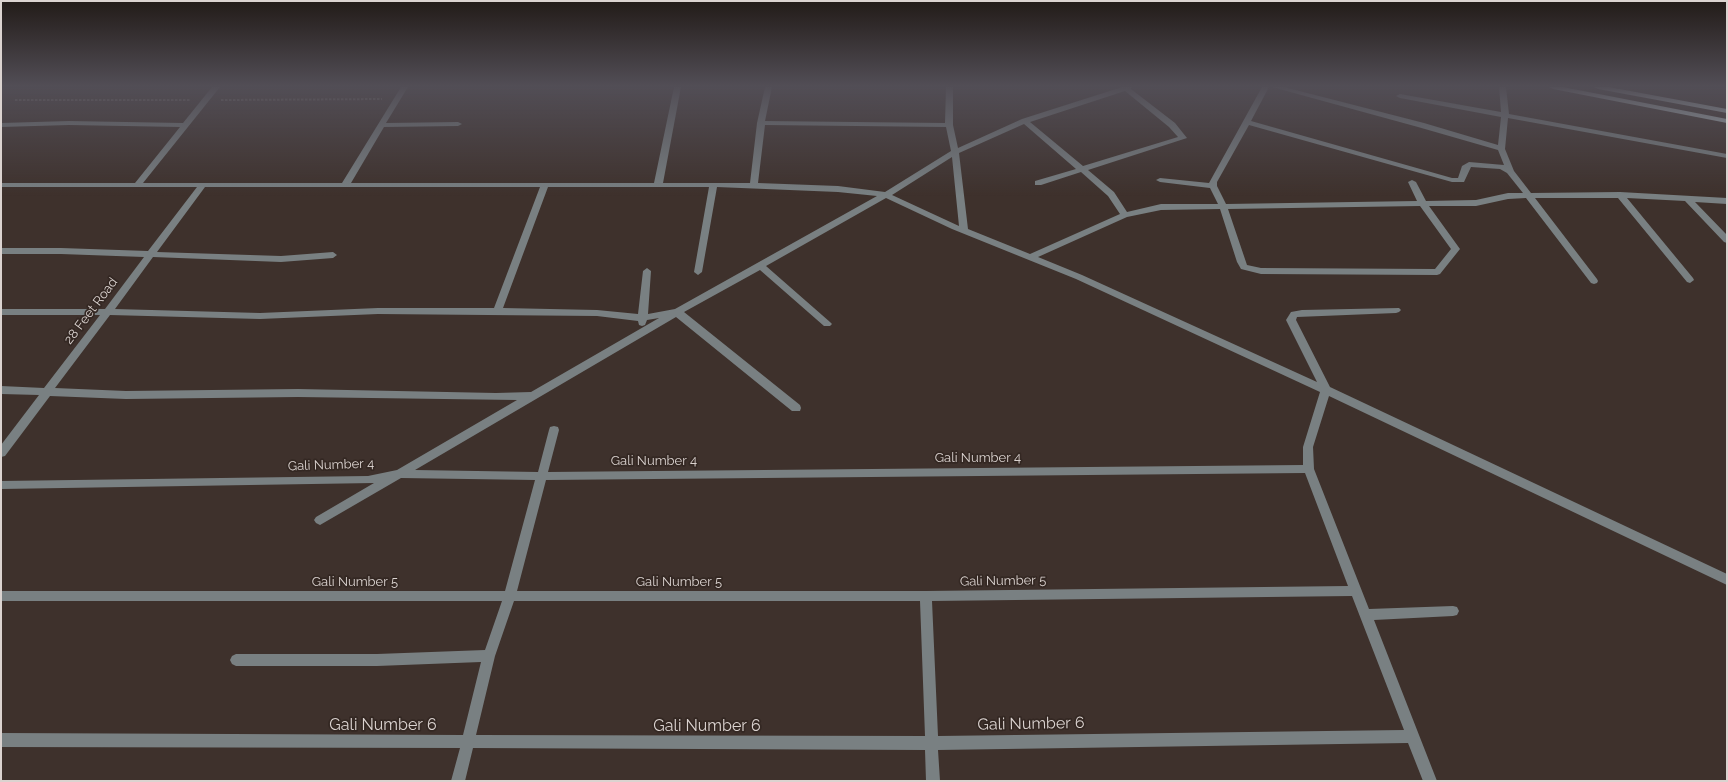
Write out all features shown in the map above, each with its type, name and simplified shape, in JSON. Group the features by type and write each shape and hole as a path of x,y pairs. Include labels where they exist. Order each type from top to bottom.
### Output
{"street":[{"path":"1,125 52,123"},
{"path":"98,123 185,125"},
{"path":"658,185 670,123"},
{"path":"754,185 761,123"},
{"path":"807,123 948,125 955,152 964,230"},
{"path":"320,520 678,312 886,195 955,152 1019,123"},
{"path":"1028,123 1111,194 1125,215"},
{"path":"1038,183 1183,138 1171,123"},
{"path":"1246,123 1216,174 1213,186 1223,206 1241,262 1244,267 1250,269 1437,272 1456,249 1423,204 1412,182"},
{"path":"1252,123 1445,179 1461,180 1465,168 1469,164 1502,167 1510,171"},
{"path":"1416,123 1501,149"},
{"path":"1504,123 1501,149 1510,171 1594,281"},
{"path":"1555,123 1727,156"},
{"path":"345,185 381,125 458,124"},
{"path":"136,185 185,125"},
{"path":"1160,180 1213,186"},
{"path":"1,185 754,185 838,189 886,195 964,230 1030,256 1326,390 1727,580"},
{"name":"28 Feet Road","path":"1,453 202,185"},
{"path":"497,312 545,185"},
{"path":"698,272 713,185"},
{"path":"1030,256 1125,215 1161,207 1476,203 1508,196 1620,196 1727,201"},
{"path":"1620,196 1690,280"},
{"path":"1688,199 1727,240"},
{"path":"1,251 151,254 281,259 333,255"},
{"path":"761,266 828,324"},
{"path":"642,333 642,318 647,271"},
{"path":"1396,310 1302,313 1294,314 1291,320 1326,390 1308,447 1309,469 1430,781"},
{"path":"1,312 107,312 260,316 378,311 497,312 597,313 642,318 678,312 796,408"},
{"path":"1,390 126,395 306,393 496,397 534,396"},
{"path":"458,781 489,656 510,596 554,430"},
{"name":"Gali Number 4","path":"1,485 368,480 399,474 542,476 1309,469"},
{"path":"358,499 368,480"},
{"name":"Gali Number 5","path":"1,596 926,596 1357,591"},
{"path":"926,596 933,781"},
{"path":"1366,615 1453,610"},
{"path":"236,660 377,660 489,656"},
{"name":"Gali Number 6","path":"1,740 468,743 932,743 1413,736"}]}
